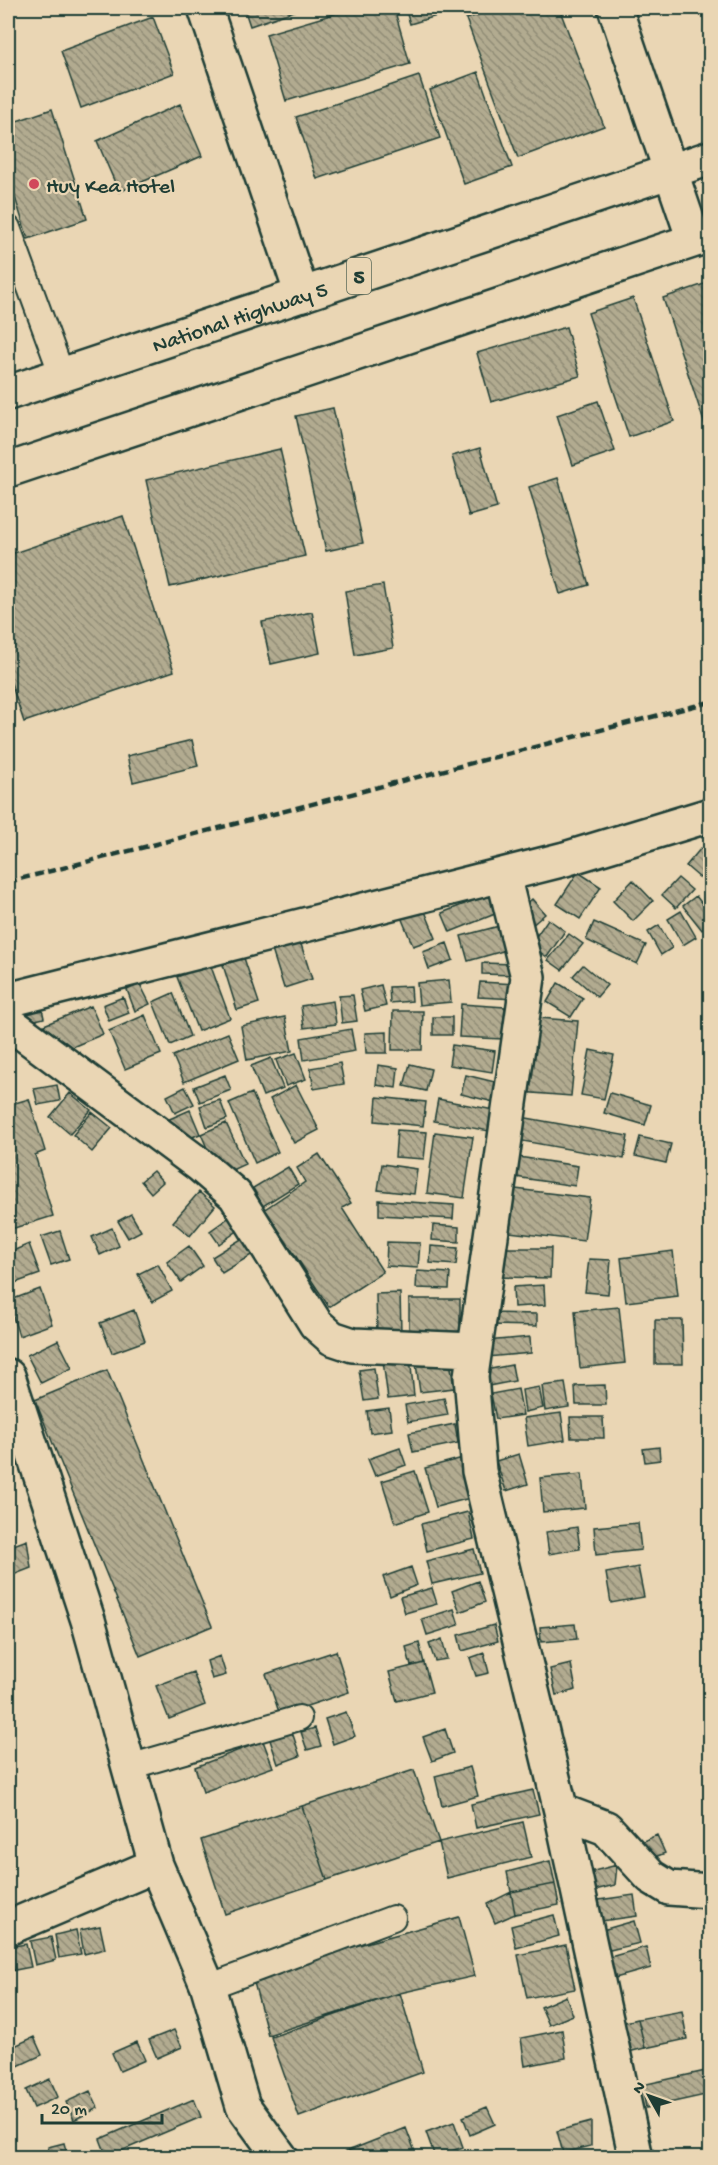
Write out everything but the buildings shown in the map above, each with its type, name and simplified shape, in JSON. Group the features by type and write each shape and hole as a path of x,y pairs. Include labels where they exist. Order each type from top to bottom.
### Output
{"main road":[{"path":"205,8 302,295"},
{"path":"8,470 702,238 671,171 615,8"},
{"name":"National Highway 5","path":"8,393 711,158"},
{"path":"8,1000 503,874 711,815"},
{"path":"503,874 528,977 471,1376 479,1471 561,1811 626,2101 636,2157"},
{"path":"8,1022 200,1165 235,1196 316,1324 332,1338 353,1345 474,1350"},
{"path":"8,1376 88,1620 156,1865 208,1987 243,2106 281,2157"},
{"path":"561,1811 606,1828 651,1877 669,1888 711,1891"},
{"path":"8,1928 156,1865"}],"lane":[{"path":"8,228 62,375"},
{"path":"129,1767 299,1718"},
{"path":"208,1987 393,1918"}],"railway":[{"path":"8,882 710,702"}],"place":[{"name":"Huy Kea Hotel","path":"34,184"}]}
